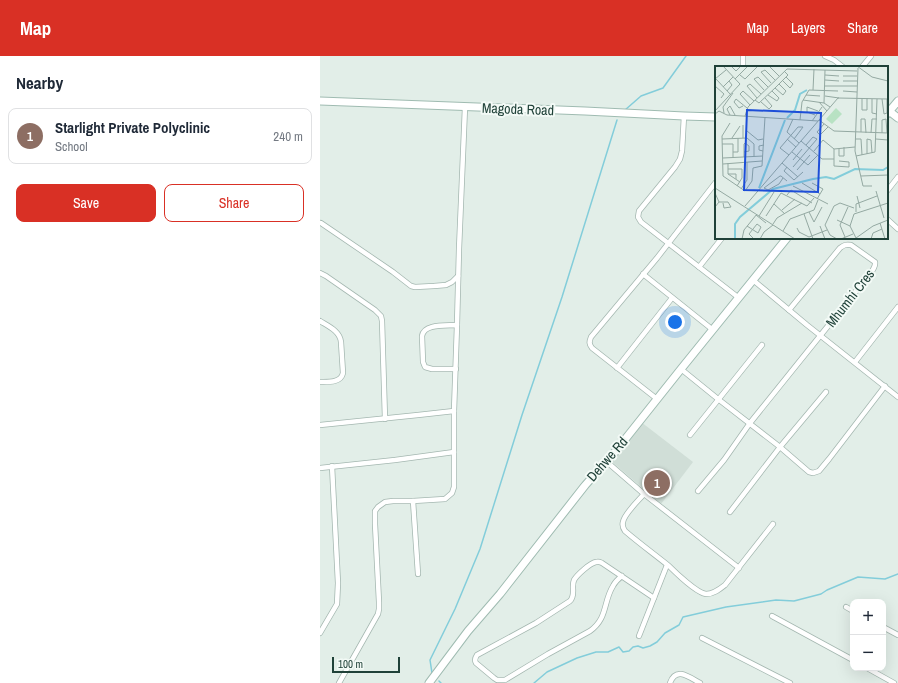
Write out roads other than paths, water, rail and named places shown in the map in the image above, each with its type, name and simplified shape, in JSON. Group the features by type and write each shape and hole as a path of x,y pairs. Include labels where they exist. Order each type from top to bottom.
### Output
{"street":[{"path":"825,56 842,66"},
{"path":"863,66 871,56"},
{"path":"898,100 888,112 898,118"},
{"name":"Magoda Road","path":"320,101 715,117"},
{"path":"338,683 378,614 375,524 376,511 378,507 385,502 393,501 445,499 452,493 454,487 454,411 465,107"},
{"path":"684,116 682,151 680,158 675,167 639,212 639,219 739,298"},
{"path":"888,190 898,177"},
{"path":"657,399 592,348 590,344 591,337 715,183"},
{"path":"888,220 898,229"},
{"path":"321,223 411,286 446,285 458,276"},
{"path":"699,267 721,239"},
{"name":"Dehwe Rd","path":"429,683 468,631 500,594 591,477 607,462 786,239"},
{"name":"Mhumhi Cres","path":"789,310 844,245 851,245 875,262 872,271 821,335"},
{"path":"320,273 375,310 381,316 385,419"},
{"path":"643,274 713,330"},
{"path":"753,280 898,397"},
{"path":"618,368 672,298"},
{"path":"855,362 898,307"},
{"path":"320,321 337,332 340,337 343,373 339,380 320,382"},
{"path":"456,369 432,369 425,367 423,362 422,332 430,327 458,325"},
{"path":"698,491 724,460 750,423 821,335"},
{"path":"690,434 762,345"},
{"path":"681,369 813,474 816,473 829,459 885,386"},
{"path":"730,512 780,447 826,392"},
{"path":"320,425 454,411"},
{"path":"320,468 454,452"},
{"path":"607,462 644,494 739,568"},
{"path":"320,633 338,601 332,466"},
{"path":"644,494 625,516 623,528 699,591 707,594 719,590 725,584 773,524"},
{"path":"413,501 418,574"},
{"path":"622,576 613,585 599,624 590,631 505,680 497,680 476,663 475,658 477,655 536,623 572,600 574,580 590,564 596,562 602,563 622,576 654,598"},
{"path":"639,636 667,565"},
{"path":"846,607 850,609"},
{"path":"772,616 850,658"},
{"path":"886,629 898,635"},
{"path":"702,638 790,683"},
{"path":"872,671 894,683"},
{"path":"670,683 673,677 678,674 682,674 700,683"}],"waterway":[{"path":"625,110 641,96 663,88 686,56"},
{"path":"432,673 430,660 455,609 480,549 522,415 562,297 617,120"},
{"path":"534,683 547,672 577,658 596,652 608,652 619,647 623,652 629,651 633,647 638,646 643,648 650,646 657,642 665,633 679,625 683,617 726,607 776,600 794,601 821,594 858,577 885,579 898,574"}],"place":[{"name":"Starlight Private Polyclinic","path":"657,483"}]}
